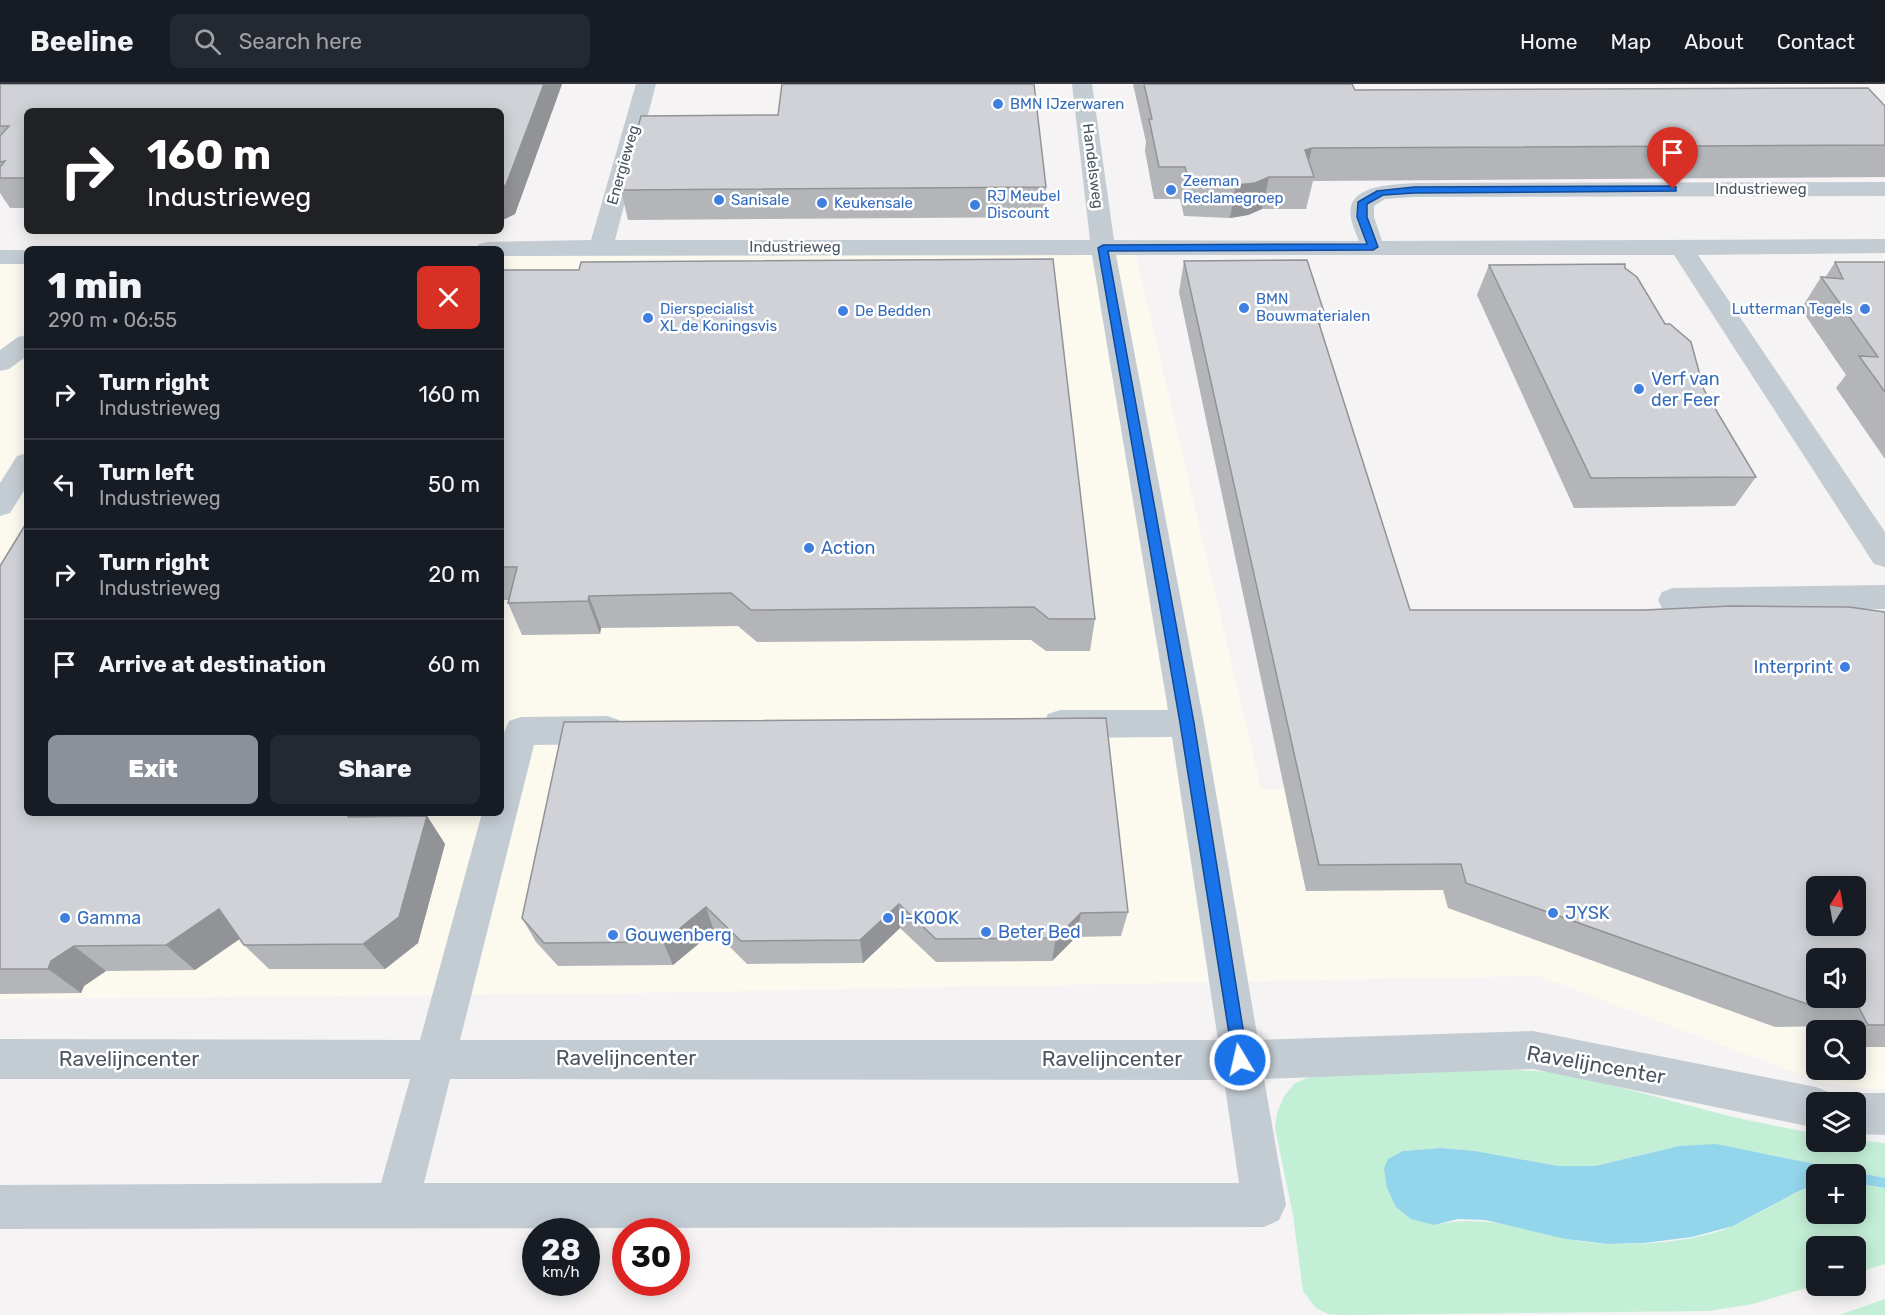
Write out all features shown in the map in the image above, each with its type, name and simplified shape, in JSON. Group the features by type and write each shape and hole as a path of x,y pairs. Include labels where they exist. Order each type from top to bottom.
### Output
{"street":[{"name":"Energieweg","path":"601,247 646,84"},
{"name":"Handelsweg","path":"1082,84 1103,248"},
{"name":"Industrieweg","path":"1373,247 1362,217 1363,202 1380,193 1414,190 1885,189"},
{"name":"Industrieweg","path":"504,249 1885,246"},
{"path":"0,1207 1264,1205 1187,723 1103,248"},
{"path":"1681,248 1885,556"},
{"path":"0,257 24,257"},
{"path":"0,363 24,346"},
{"path":"0,506 24,468"},
{"path":"1673,600 1885,597"},
{"path":"1032,725 1187,723"},
{"path":"504,796 521,731 640,729"},
{"path":"398,1205 438,1058 499,816"},
{"name":"Ravelijncenter","path":"0,1059 1240,1060 1533,1050 1806,1106"},
{"path":"1866,1114 1885,1114"}],"shaded area":[{"path":"1132,239 1261,789 1885,788 1885,1090 1822,1083 1814,1080 1866,1080 1866,1020 1806,1020 1806,1077 1539,976 587,994 0,999 0,264 24,263 24,816 504,816 504,253"}],"green space":[{"path":"1520,1070 1565,1073 1733,1117 1806,1132 1806,1152 1866,1152 1866,1141 1885,1143 1885,1178 1866,1174 1866,1164 1816,1164 1771,1155 1679,1146 1595,1166 1558,1166 1475,1151 1441,1148 1403,1151 1434,1225 1457,1221 1480,1221 1586,1242 1609,1244 1656,1243 1706,1235 1735,1225 1806,1188 1806,1224 1866,1224 1866,1185 1885,1188 1885,1264 1866,1270 1866,1236 1806,1236 1806,1288 1753,1304 1708,1311 1328,1314 1316,1308 1303,1291 1293,1215 1275,1128 1277,1113 1284,1096 1294,1084 1319,1072"},
{"path":"1885,1299 1885,1315 1839,1315"}],"water":[{"path":"1716,1144 1815,1164 1806,1164 1806,1188 1733,1226 1692,1237 1644,1243 1608,1244 1566,1239 1485,1220 1458,1219 1434,1225 1411,1219 1396,1207 1387,1188 1384,1168 1388,1159 1403,1151 1441,1148 1475,1151 1558,1166 1595,1166 1679,1146"},
{"path":"1866,1174 1885,1178 1885,1188 1866,1185"}],"building":[{"path":"0,84 544,84 504,186 504,108 24,108 24,178 0,178 0,167 5,161 0,162 0,136 9,126 0,126"},
{"path":"782,84 1034,84 1046,187 621,190 641,116 778,115"},
{"path":"1144,84 1352,84 1355,90 1868,88 1885,106 1885,145 1312,148 1305,150 1314,177 1269,177 1255,183 1236,185 1189,183 1185,167 1159,167"},
{"path":"1053,259 1095,619 1049,619 1034,607 751,610 731,593 589,596 588,601 508,603 517,567 504,567 504,270 579,270 581,262"},
{"path":"1307,260 1324,312 1315,311 1410,610 1644,610 1732,606 1849,607 1885,612 1885,1025 1868,1025 1859,1008 1866,1008 1866,948 1806,948 1806,1004 1466,883 1461,864 1319,865 1184,261"},
{"path":"1835,262 1885,262 1885,392 1859,356 1878,357 1821,277 1843,279"},
{"path":"1625,264 1625,268 1637,277 1665,324 1670,324 1691,342 1704,390 1756,477 1591,478 1489,265"},
{"path":"24,527 24,816 427,816 399,917 363,944 244,945 219,909 166,945 74,946 51,961 48,969 0,969 0,566"},
{"path":"1106,718 1128,912 1081,913 1056,938 936,939 899,904 860,940 741,941 706,907 663,942 544,943 522,918 564,722"}],"place":[{"name":"BMN IJzerwaren","path":"998,104"},
{"name":"Zeeman Reclamegroep","path":"1171,190"},
{"name":"Sanisale","path":"719,200"},
{"name":"Keukensale","path":"822,203"},
{"name":"RJ Meubel Discount","path":"975,205"},
{"name":"BMN Bouwmaterialen","path":"1244,308"},
{"name":"Lutterman Tegels","path":"1865,309"},
{"name":"De Bedden","path":"843,311"},
{"name":"Dierspecialist XL de Koningsvis","path":"648,318"},
{"name":"Verf van der Feer","path":"1639,389"},
{"name":"Action","path":"809,548"},
{"name":"Interprint","path":"1845,667"},
{"name":"JYSK","path":"1553,913"},
{"name":"Gamma","path":"65,918"},
{"name":"I-KOOK","path":"888,918"},
{"name":"Beter Bed","path":"986,932"},
{"name":"Gouwenberg","path":"613,935"}],"route":[{"path":"1240,1060 1187,723 1103,248 1373,247 1362,217 1363,202 1380,193 1414,190 1673,189"}]}
